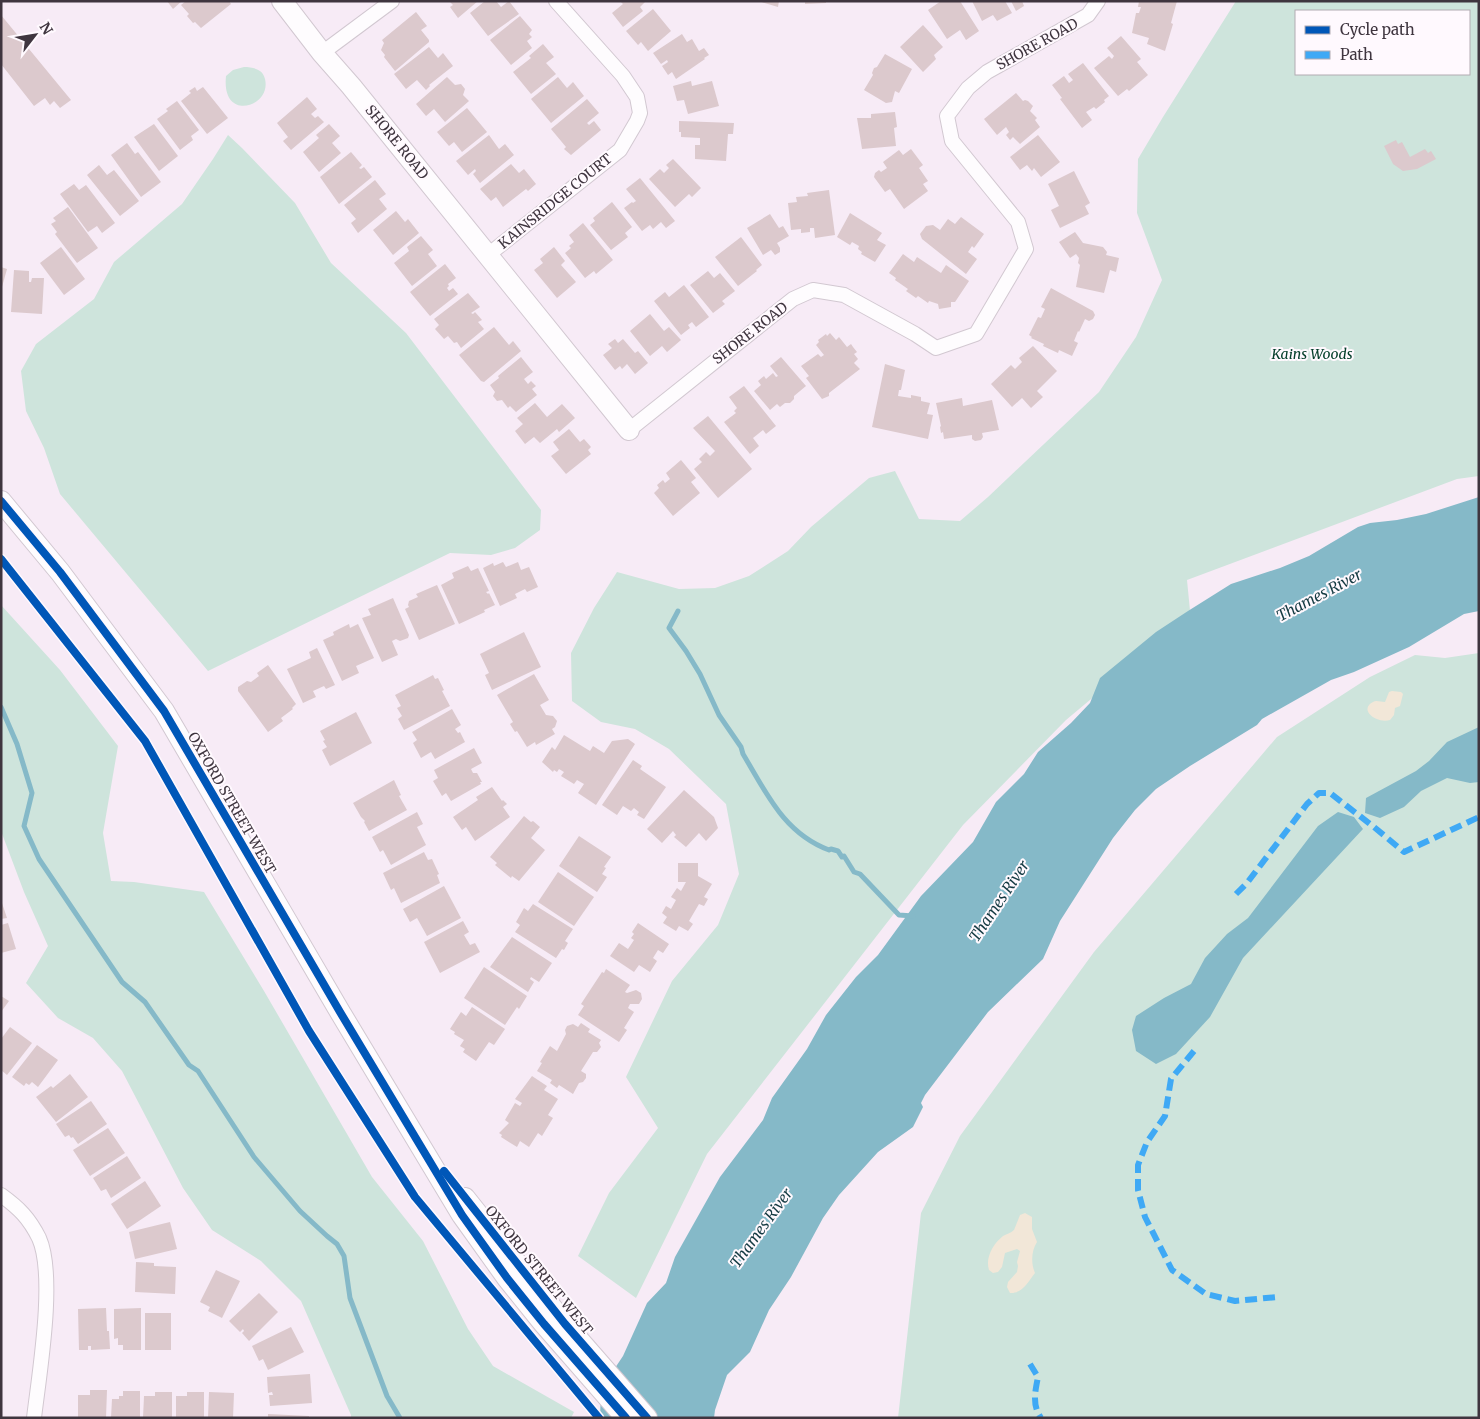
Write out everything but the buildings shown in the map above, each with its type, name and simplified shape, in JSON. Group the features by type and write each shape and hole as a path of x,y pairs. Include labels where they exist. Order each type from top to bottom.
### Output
{"main road":[{"name":"SHORE ROAD","path":"282,1 322,53 352,86 628,430"},
{"name":"OXFORD STREET WEST","path":"1,501 60,572 164,711 415,1136 582,1370 626,1418"},
{"name":"OXFORD STREET WEST","path":"514,1273 565,1324 648,1418"}],"street":[{"path":"322,53 392,1"},
{"name":"KAINSRIDGE COURT","path":"488,255 620,150 640,113 637,97 623,76 556,1"},
{"name":"SHORE ROAD","path":"628,430 792,299 813,290 844,295 915,334 936,348 976,334 1026,249 1018,222 952,141 948,116 968,88 987,72 1088,16 1098,1"},
{"path":"1,1195 21,1210 39,1238 45,1268 46,1300 34,1418"}],"green space":[{"name":"Kains Woods","path":"1236,1 1479,1 1479,476 1457,479 1187,580 1191,621 1170,633 1066,720 963,825 707,1154 636,1298 578,1256 609,1193 658,1128 626,1077 672,981 718,925 739,874 726,804 669,749 635,729 601,722 572,701 571,653 594,608 617,572 679,589 715,588 749,576 788,551 811,527 869,478 895,471 919,519 960,521 988,497 1099,392 1136,337 1162,280 1137,213 1138,159"},
{"path":"244,67 257,69 265,79 265,89 261,97 254,103 246,106 238,105 231,100 227,91 226,76 233,70"},
{"path":"228,135 295,203 331,263 406,333 541,510 540,530 515,548 491,555 450,553 208,671 60,494 44,448 26,411 21,371 36,344 94,299 114,262 182,204"},
{"path":"1,605 60,670 118,746 103,833 111,881 134,882 204,892 372,1177 423,1241 468,1329 493,1366 574,1412 571,1418 351,1418 301,1301 261,1261 212,1230 183,1188 122,1071 93,1038 58,1018 26,983 48,946 24,892 1,831"},
{"path":"1479,653 1479,1418 898,1418 921,1213 960,1136 1094,952 1277,737 1370,677 1415,655 1445,658"}],"sand":[{"path":"1389,692 1403,694 1400,706 1395,708 1394,715 1390,720 1380,720 1371,716 1368,712 1369,705 1374,701 1385,702"},
{"path":"1025,1213 1032,1217 1032,1229 1037,1242 1032,1258 1035,1273 1018,1292 1010,1293 1007,1287 1008,1282 1017,1272 1020,1251 1017,1249 1005,1253 1002,1267 998,1272 993,1273 989,1270 988,1261 996,1243 1003,1236 1014,1230 1020,1215"}],"water":[{"name":"Thames River","path":"1479,497 1479,611 1464,614 1409,647 1354,672 1331,680 1262,719 1257,725 1156,789 1135,810 1113,838 1060,921 1043,959 988,1012 925,1095 921,1103 923,1107 913,1127 878,1152 839,1195 823,1218 791,1277 769,1310 750,1352 727,1375 714,1418 600,1418 601,1389 623,1356 647,1303 666,1283 675,1257 720,1177 763,1120 772,1098 807,1049 826,1015 856,977 878,955 921,896 973,842 996,802 1024,774 1038,752 1071,723 1090,703 1100,678 1156,632 1231,584 1309,556 1358,527 1370,523 1426,514"},
{"path":"1479,727 1479,782 1470,783 1447,778 1421,791 1404,807 1380,818 1365,813 1366,798 1416,771 1429,761 1447,742"},
{"path":"1338,812 1354,817 1363,829 1243,958 1210,1017 1176,1054 1156,1064 1136,1051 1132,1030 1136,1016 1191,984 1205,958 1227,934 1248,918 1318,826"}],"waterway":[{"path":"678,611 669,628 700,674 719,715 741,747 743,754 778,811 788,823 813,843 829,850 838,851 842,857 844,856 854,872 860,874 899,915 913,916"},
{"path":"1,707 17,744 32,793 24,826 39,859 122,982 145,1002 189,1065 198,1071 254,1157 300,1211 337,1244 344,1256 350,1298 387,1396 400,1418"}],"marked path":[{"path":"1236,894 1247,883 1307,804 1319,793 1330,793 1404,852 1479,817"},
{"path":"1194,1051 1171,1079 1165,1116 1147,1142 1138,1165 1138,1190 1145,1217 1172,1270 1206,1294 1235,1301 1277,1297"},
{"path":"1030,1364 1038,1377 1035,1403 1041,1418"}],"cycle path":[{"path":"1,501 60,572 164,711 340,1012 462,1215 507,1278 544,1324 626,1418"},
{"path":"1,559 145,741 309,1031 415,1197 599,1418"},
{"path":"444,1171 565,1324 647,1418"}]}
